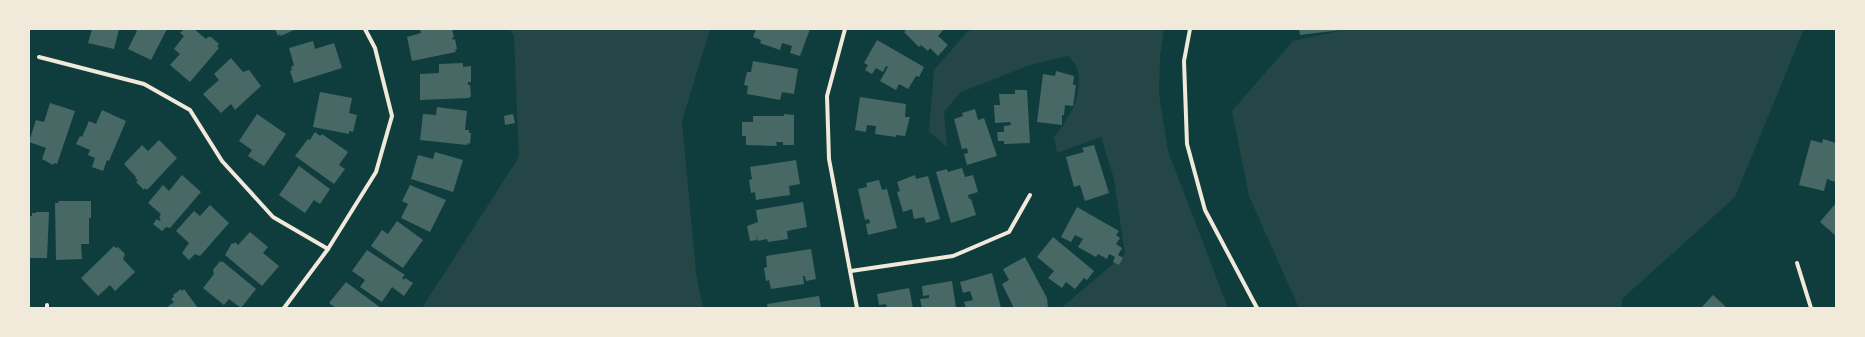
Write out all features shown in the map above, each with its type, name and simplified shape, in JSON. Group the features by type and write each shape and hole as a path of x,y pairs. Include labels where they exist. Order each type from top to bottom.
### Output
{"street":[{"path":"284,308 328,249 376,172 392,116 374,48 365,29"},
{"path":"845,29 827,96 829,159 857,308"},
{"path":"1190,29 1184,61 1187,144 1205,210 1257,308"},
{"path":"39,57 144,84 190,110 222,161 273,217 328,249"},
{"path":"851,271 953,256 1009,232 1030,194"},
{"path":"1797,263 1811,308"}],"shaded area":[{"path":"510,29 710,29 682,121 696,273 703,308 422,308 519,157 514,36"},
{"path":"973,29 1164,29 1160,56 1159,94 1168,151 1228,308 1061,308 1125,254 1114,179 1101,137 1057,153 1054,137 1070,114 1079,87 1077,68 1075,63 1068,56 1033,64 961,92 944,112 947,147 929,131 934,70 967,32"},
{"path":"1348,29 1804,29 1735,197 1622,299 1622,308 1299,308 1249,196 1232,111 1293,41"}],"building":[{"path":"92,29 119,29 114,49 88,43"},
{"path":"134,29 167,29 151,60 128,49 137,31"},
{"path":"184,29 194,29 206,39 211,37 219,44 217,46 219,48 190,82 170,65 180,54 174,49 184,36 180,33"},
{"path":"275,29 296,29 278,36"},
{"path":"420,29 452,29 454,37 452,38 453,40 455,39 457,49 455,50 456,52 412,61 407,37 421,33"},
{"path":"756,29 810,29 800,56 790,53 792,46 782,43 780,50 760,43 761,40 753,37"},
{"path":"907,29 944,29 938,36 948,45 938,56 930,48 928,51 921,45 919,47 904,32"},
{"path":"1299,29 1341,29 1341,30 1300,35"},
{"path":"877,40 924,67 919,77 916,76 908,89 899,84 896,90 880,81 888,67 886,66 883,72 876,68 872,74 865,70 868,65 864,63"},
{"path":"313,41 315,49 334,43 342,68 294,83 290,71 292,70 291,67 294,65 289,48"},
{"path":"231,58 243,72 249,70 261,86 235,110 231,104 221,113 203,94 219,80 214,74"},
{"path":"753,61 798,69 794,94 782,92 780,100 747,94 748,86 744,85 747,72 751,72"},
{"path":"463,63 463,67 471,66 471,82 468,82 468,85 470,85 471,96 469,98 420,100 420,74 439,73 439,64"},
{"path":"1056,71 1074,76 1073,85 1076,85 1073,106 1065,105 1064,115 1062,115 1062,125 1037,122 1043,74 1055,76"},
{"path":"1015,90 1027,90 1030,143 1004,144 1004,141 998,141 997,132 1004,132 1004,126 1011,125 1010,122 995,123 994,105 1000,105 999,94 1015,94"},
{"path":"320,92 352,98 349,113 357,115 353,132 349,131 349,134 313,127"},
{"path":"860,97 906,104 905,117 910,117 905,136 896,135 896,137 875,134 876,126 867,125 866,132 855,130"},
{"path":"50,103 75,111 57,164 54,163 53,165 42,159 46,148 29,142 36,120 44,122"},
{"path":"437,107 467,111 465,130 469,130 469,133 471,133 470,144 468,143 467,145 420,140 423,114 436,115"},
{"path":"975,109 978,120 984,118 997,156 967,165 964,154 968,153 967,148 962,149 954,119 963,116 962,113"},
{"path":"102,110 126,121 109,161 107,160 103,171 92,167 95,158 88,155 90,150 76,144 80,136 82,137 89,121 96,124"},
{"path":"257,114 286,134 264,166 248,156 252,150 239,141"},
{"path":"513,114 515,123 505,125 504,116"},
{"path":"784,114 794,115 794,145 783,145 783,142 776,142 777,146 746,145 746,136 742,136 742,122 753,122 753,116 784,116"},
{"path":"315,132 320,136 322,134 348,152 339,165 345,169 334,184 295,156 308,139 310,140"},
{"path":"1823,139 1836,143 1836,179 1835,182 1827,179 1824,191 1799,185 1811,140 1822,143"},
{"path":"159,140 177,158 147,190 145,188 144,190 136,182 138,180 135,178 136,177 124,164 142,145 148,151"},
{"path":"1094,145 1109,193 1085,201 1080,185 1074,187 1066,157 1084,152 1082,148"},
{"path":"435,152 463,160 453,192 411,179 418,155 433,159"},
{"path":"796,160 800,184 789,186 790,195 756,200 755,192 751,193 749,180 752,179 750,167"},
{"path":"299,166 330,189 320,204 314,200 305,213 279,195"},
{"path":"962,168 965,177 973,175 978,192 968,195 969,199 971,199 976,215 951,223 936,172 947,169 948,172"},
{"path":"182,175 201,192 170,228 166,227 162,231 153,224 157,219 159,221 161,219 159,218 161,214 148,203 163,185 169,191"},
{"path":"915,175 916,179 928,176 940,219 926,223 924,217 914,219 912,209 903,212 897,192 900,191 897,182"},
{"path":"879,180 882,190 887,189 897,228 868,235 866,224 870,223 869,219 865,220 858,189 867,187 866,183"},
{"path":"410,185 446,200 430,232 401,218 408,204 402,201"},
{"path":"58,201 91,201 91,218 89,218 89,244 81,244 82,259 56,260 55,203 59,203"},
{"path":"803,202 807,227 787,231 788,239 768,242 767,239 758,241 756,233 757,240 750,241 747,226 758,222 756,210"},
{"path":"1836,203 1836,236 1820,222"},
{"path":"210,205 229,223 200,256 195,254 189,260 182,253 189,243 176,231 194,211 200,216"},
{"path":"1077,207 1119,231 1116,235 1120,238 1116,244 1122,248 1118,255 1123,258 1119,265 1113,262 1115,257 1109,254 1107,259 1098,254 1096,257 1078,247 1083,239 1075,235 1071,242 1061,237"},
{"path":"49,212 47,258 29,258 29,216 32,216 32,213"},
{"path":"397,221 423,240 403,268 371,246 382,230 388,234"},
{"path":"250,232 268,247 263,253 279,266 262,286 225,255 232,243 233,244 235,242 238,245"},
{"path":"1053,237 1094,271 1087,280 1084,278 1075,289 1066,282 1062,288 1048,278 1054,271 1037,257"},
{"path":"114,246 116,248 118,247 125,254 123,259 135,272 115,291 110,285 98,296 81,278"},
{"path":"811,249 816,279 806,281 805,276 803,276 804,284 771,289 769,280 766,281 764,268 767,267 766,256"},
{"path":"367,250 405,275 402,278 404,280 405,278 413,283 404,296 392,287 382,302 360,287 365,280 352,271"},
{"path":"1025,257 1047,298 1048,308 1014,308 1002,284 1009,280 1003,269"},
{"path":"220,261 221,263 222,261 256,289 241,308 229,299 224,305 203,288 214,274 213,270"},
{"path":"992,273 1001,308 966,308 964,302 973,300 970,291 963,293 960,282"},
{"path":"952,281 956,308 922,308 920,299 929,298 929,295 923,296 922,286"},
{"path":"346,282 381,308 336,308 329,303"},
{"path":"909,288 913,308 887,308 886,304 879,305 877,294"},
{"path":"181,289 182,291 184,289 198,308 166,308 174,302 171,299 174,297 173,295"},
{"path":"1713,295 1727,308 1701,308"},
{"path":"819,296 821,308 768,308 767,304"}]}
